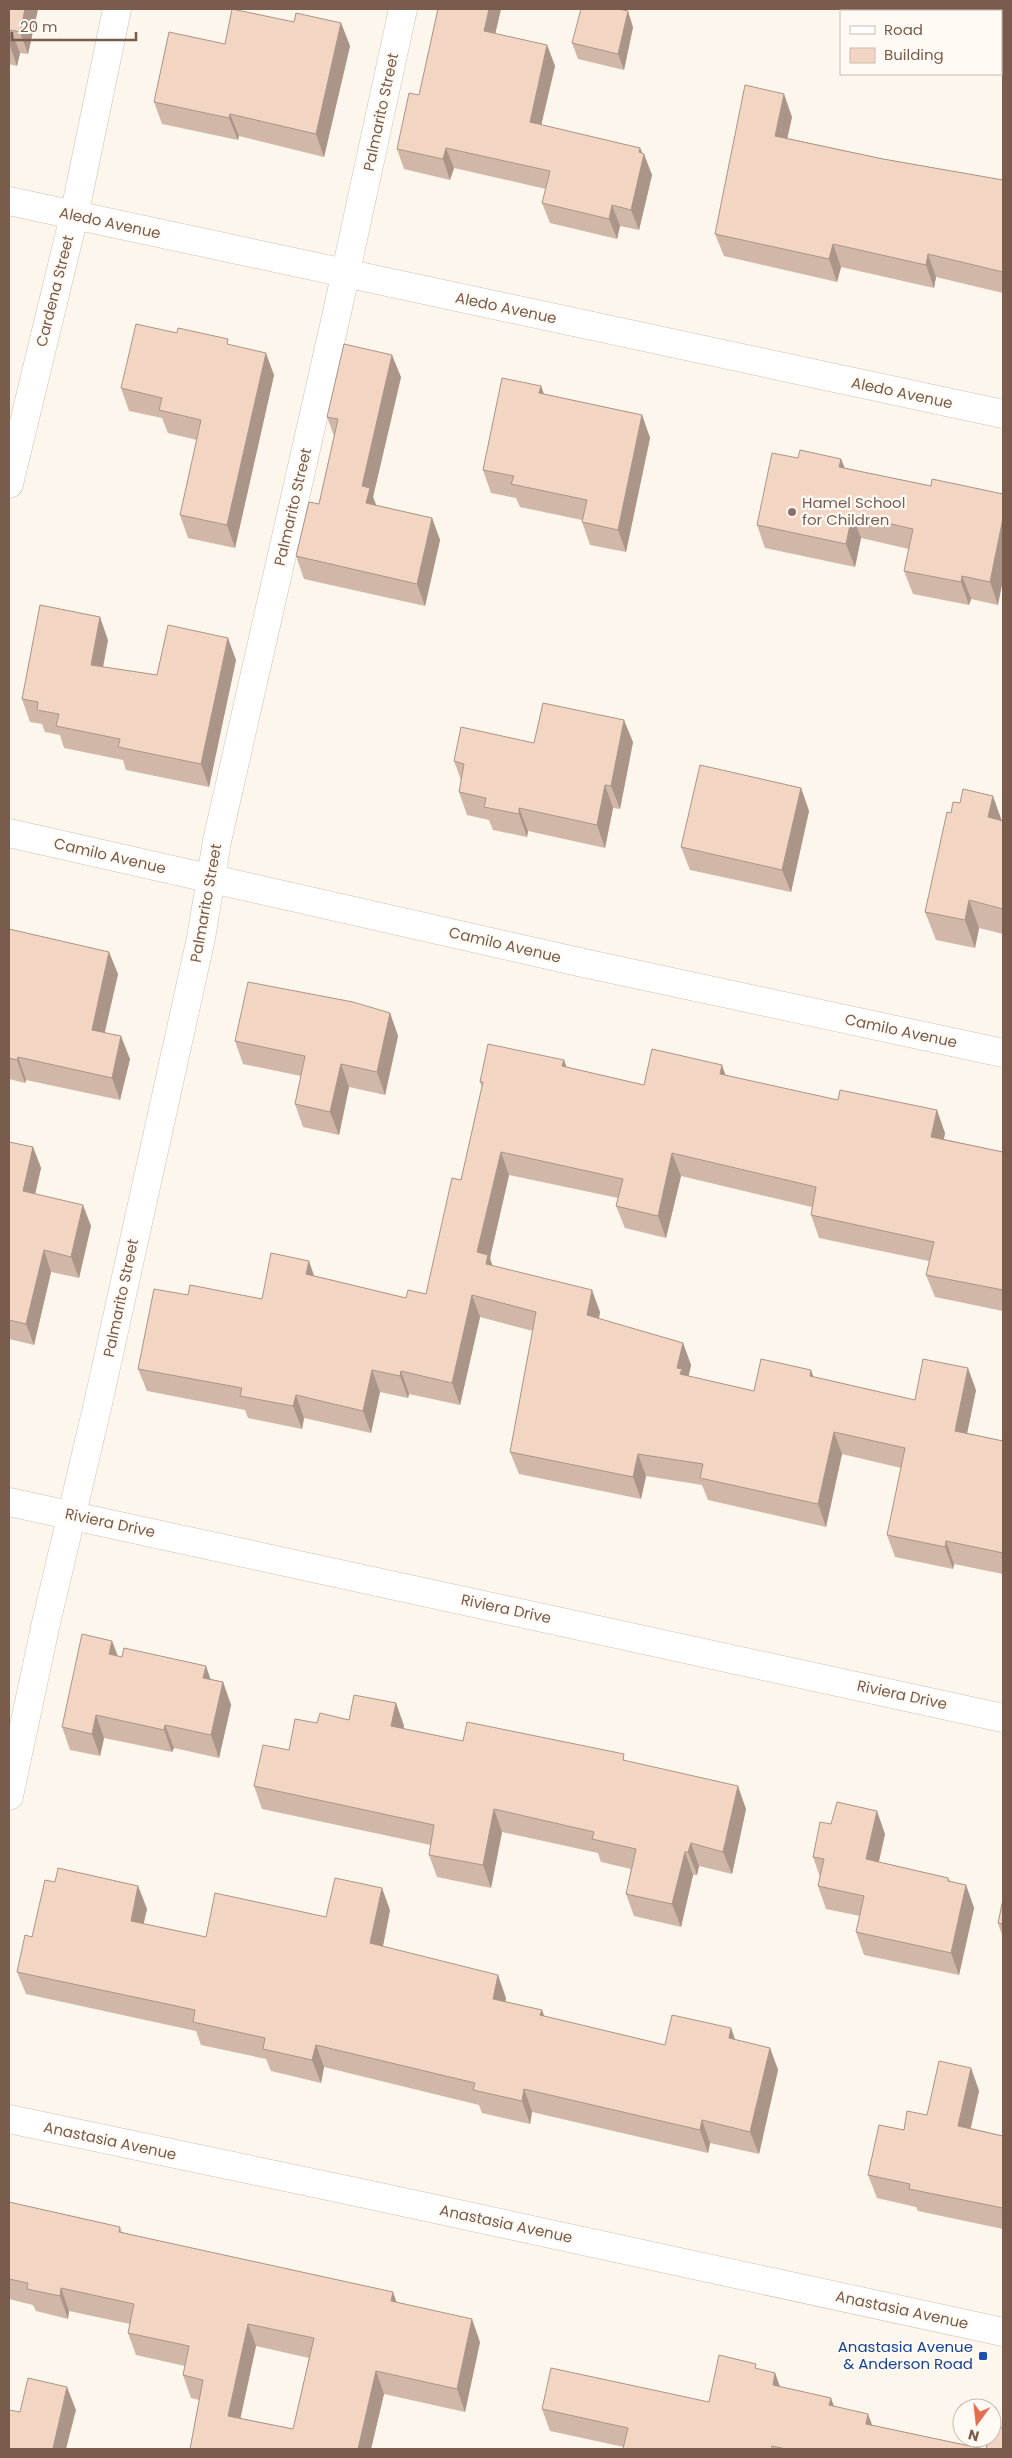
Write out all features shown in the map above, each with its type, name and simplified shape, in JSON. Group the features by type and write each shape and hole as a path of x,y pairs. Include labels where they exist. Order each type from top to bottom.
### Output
{"street":[{"name":"Cardena Street","path":"9,484 74,216 117,9"},
{"name":"Palmarito Street","path":"9,1796 201,938 210,879 403,9"},
{"name":"Aledo Avenue","path":"9,201 1003,414"},
{"name":"Camilo Avenue","path":"9,833 578,962 1003,1054"},
{"name":"Riviera Drive","path":"9,1502 1003,1718"},
{"name":"Anastasia Avenue","path":"9,2120 366,2194 1003,2332"}],"building":[{"path":"9,9 25,9 20,32 11,30 9,43"},
{"path":"232,9 294,22 296,13 341,23 316,134 230,114 229,118 154,102 169,32 225,44"},
{"path":"438,9 489,9 484,31 547,45 530,122 640,148 639,152 644,154 631,210 612,205 609,219 542,203 550,171 446,148 443,159 397,149 409,93 419,95"},
{"path":"581,9 618,9 628,11 618,54 572,43"},
{"path":"745,85 784,94 775,136 883,159 1003,180 1003,272 928,254 926,265 833,244 829,259 715,234"},
{"path":"136,324 177,333 178,328 228,339 227,344 266,353 227,525 180,515 201,420 159,410 162,398 121,388"},
{"path":"344,344 392,355 362,486 370,488 366,503 432,518 417,584 296,556 309,502 319,504 338,419 327,417"},
{"path":"502,378 541,386 539,393 642,415 618,530 582,522 587,500 511,484 514,476 483,470"},
{"path":"800,450 841,459 839,467 931,486 932,479 1003,494 1003,518 990,582 962,576 961,582 904,571 913,529 852,515 846,544 757,525 772,453 798,458"},
{"path":"40,605 100,617 91,665 157,675 168,625 228,638 201,764 118,747 120,739 56,726 59,714 37,710 38,702 22,699"},
{"path":"543,703 624,720 611,786 605,785 597,825 519,808 519,814 484,807 486,798 459,792 464,764 454,761 461,727 534,743"},
{"path":"700,765 801,788 782,870 681,847"},
{"path":"963,789 993,796 988,817 1003,821 1003,909 969,900 965,920 925,912 947,812 951,813 953,802 960,803"},
{"path":"9,929 109,952 92,1030 121,1036 112,1078 18,1057 17,1060 9,1058"},
{"path":"248,982 353,1002 390,1013 377,1072 341,1064 330,1112 295,1104 305,1056 235,1041"},
{"path":"488,1044 564,1060 562,1066 644,1085 652,1049 722,1065 720,1074 838,1100 840,1090 937,1110 931,1137 1003,1152 1003,1290 926,1275 934,1242 811,1215 816,1187 672,1153 658,1216 616,1206 623,1179 501,1152 477,1252 488,1255 486,1264 592,1290 587,1315 683,1343 677,1368 682,1369 680,1374 754,1391 761,1359 811,1370 810,1376 915,1400 923,1359 968,1368 955,1431 1003,1441 1003,1553 946,1541 945,1547 887,1535 905,1448 834,1432 818,1504 700,1478 703,1464 638,1454 633,1477 510,1452 536,1312 472,1295 452,1383 401,1371 400,1376 372,1370 363,1411 296,1395 293,1406 240,1396 242,1388 138,1369 154,1289 188,1295 190,1285 262,1299 271,1253 309,1261 306,1274 406,1298 408,1290 426,1294 452,1178 461,1180 483,1082 480,1082"},
{"path":"9,1142 33,1147 23,1191 83,1205 71,1257 44,1250 26,1324 9,1320"},
{"path":"82,1634 112,1641 109,1654 122,1657 124,1648 206,1666 203,1678 223,1682 211,1735 165,1725 164,1730 96,1715 92,1734 62,1727"},
{"path":"354,1695 396,1703 391,1726 463,1741 467,1722 624,1754 623,1760 738,1786 723,1852 691,1843 688,1852 685,1852 672,1904 626,1894 636,1849 592,1839 594,1832 494,1809 483,1865 429,1855 434,1825 254,1786 263,1745 289,1750 295,1719 317,1723 320,1713 349,1720"},
{"path":"837,1802 877,1811 866,1859 948,1878 948,1881 966,1885 951,1953 856,1932 864,1896 818,1886 824,1859 813,1857 820,1822 831,1824"},
{"path":"58,1868 138,1886 131,1921 206,1937 215,1893 326,1917 335,1878 382,1888 370,1943 498,1975 493,1999 542,2010 540,2015 665,2045 672,2015 731,2028 729,2038 770,2048 750,2132 702,2120 700,2130 524,2089 522,2101 473,2090 475,2083 316,2045 312,2060 263,2049 265,2038 193,2022 195,2010 17,1972 25,1935 32,1937 45,1880 55,1882"},
{"path":"1003,1899 1003,1924 998,1923"},
{"path":"939,2061 971,2068 958,2126 1003,2136 1003,2208 909,2189 910,2184 868,2175 879,2125 904,2130 907,2111 927,2115"},
{"path":"9,2202 120,2227 119,2232 393,2292 391,2301 472,2319 457,2389 376,2371 358,2449 190,2449 203,2380 183,2375 189,2346 128,2333 134,2304 61,2288 60,2296 27,2289 28,2283 9,2279","holes":["248,2324 314,2338 293,2429 228,2416"]},
{"path":"719,2355 756,2364 755,2368 775,2373 773,2385 831,2398 829,2405 868,2414 866,2424 952,2442 952,2448 984,2449 786,2449 772,2446 771,2449 623,2449 628,2428 542,2409 551,2368 709,2402"},
{"path":"28,2378 67,2387 53,2448 58,2449 9,2449 9,2410 20,2412"},
{"path":"1003,2428 1003,2449 986,2449 1002,2448"}],"place":[{"name":"Hamel School for Children","path":"792,512"},
{"name":"Anastasia Avenue & Anderson Road","path":"983,2356"}]}
